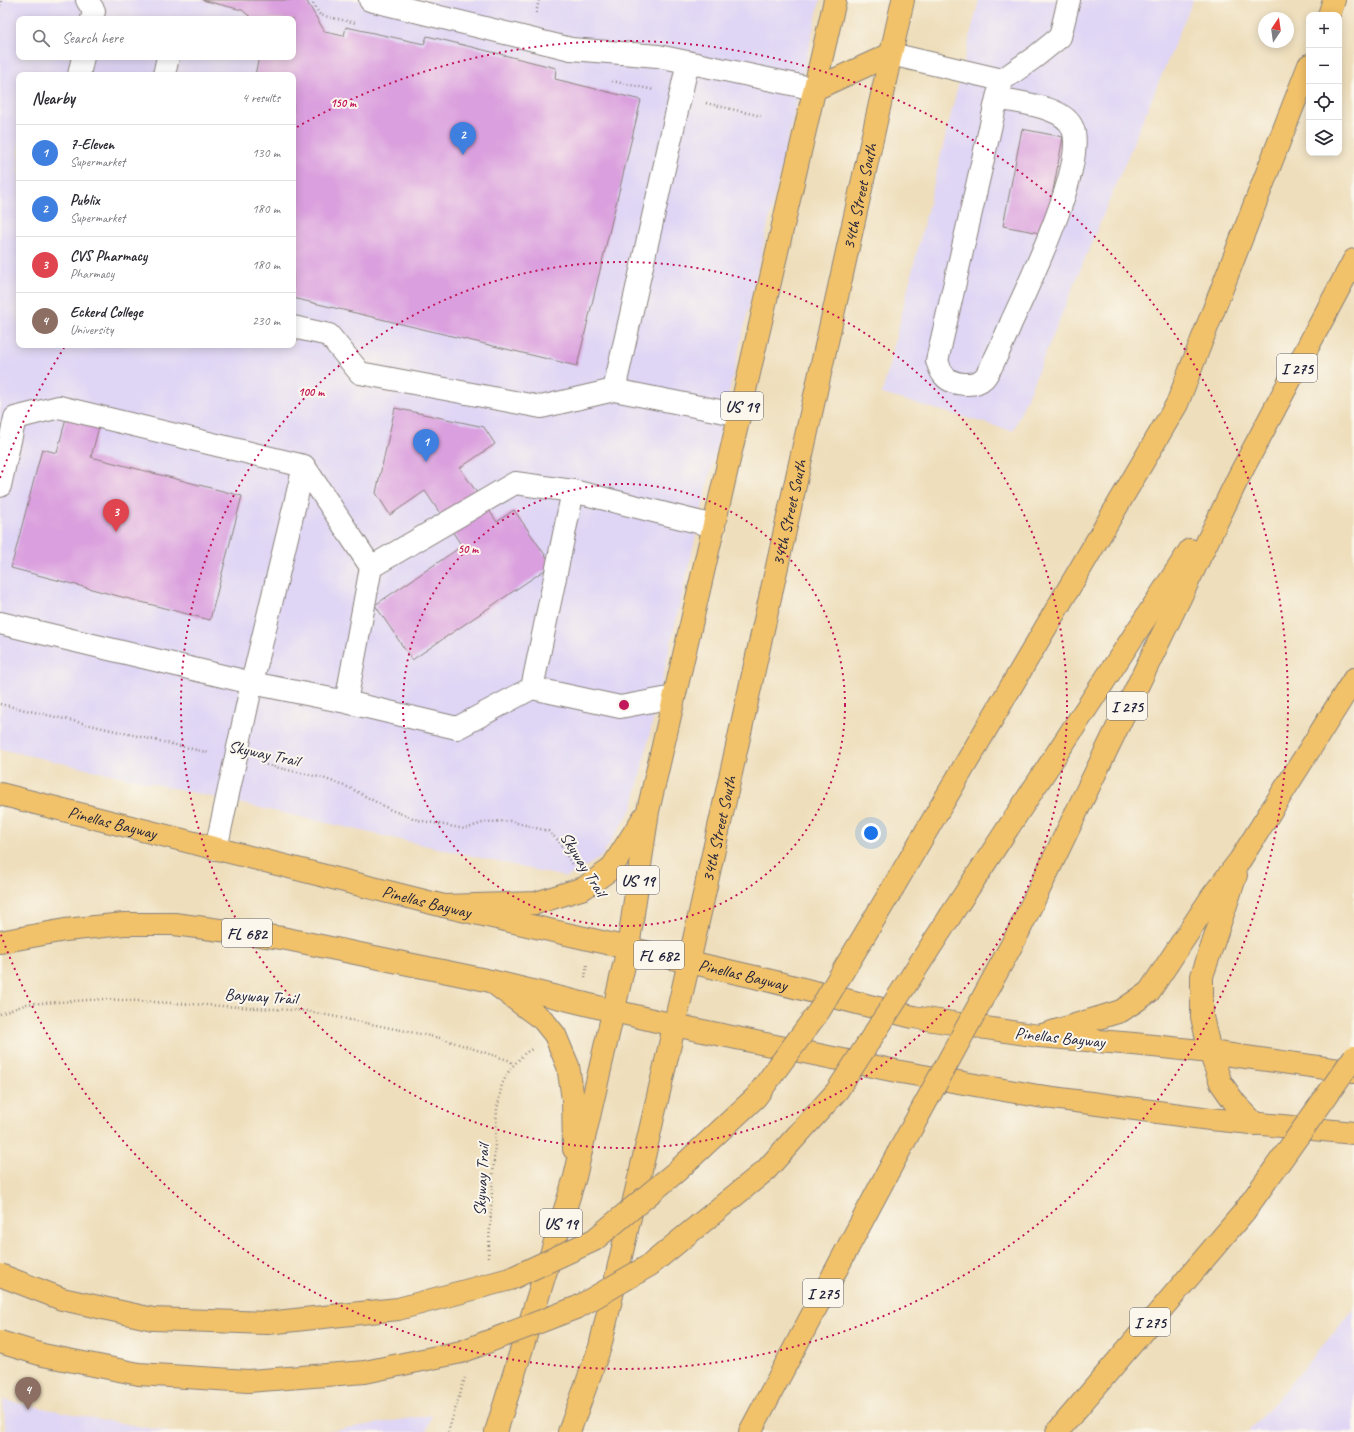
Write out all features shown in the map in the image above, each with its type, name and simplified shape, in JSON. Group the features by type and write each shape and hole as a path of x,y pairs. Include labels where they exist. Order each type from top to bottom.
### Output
{"main road":[{"name":"US 19","path":"496,1432 575,1177 628,948 648,811 835,0"},
{"name":"34th Street South","path":"569,1432 600,1347 689,962 903,0"},
{"path":"1330,12 1334,0"},
{"path":"815,89 891,54"},
{"path":"0,1275 62,1299 152,1319 267,1323 398,1308 510,1279 594,1240 677,1171 756,1097 819,1011 1177,404 1306,74"},
{"name":"I 275","path":"750,1432 897,1155 1016,937 1239,476 1354,260"},
{"path":"0,1342 43,1356 139,1374 248,1381 365,1372 461,1352 578,1307 650,1266 766,1170 837,1090 1239,476"},
{"path":"1039,1036 1121,1011 1150,992 1213,895 1240,860 1354,679"},
{"name":"Pinellas Bayway","path":"0,794 216,850 444,906 755,977 913,1017 1039,1036 1210,1052 1354,1072"},
{"path":"444,906 536,903 584,888 611,869 648,811"},
{"path":"1240,860 1202,976 1202,1017 1210,1052 1221,1084 1236,1104 1255,1124"},
{"name":"FL 682","path":"0,942 65,930 124,924 174,924 282,938 491,981 674,1025"},
{"path":"491,981 543,1020 555,1035 568,1066 573,1099 575,1177"},
{"path":"674,1025 894,1070 1038,1096 1210,1119 1354,1133"},
{"name":"I 275","path":"1057,1432 1244,1212 1354,1057"}],"lane":[{"path":"87,0 94,11 93,16"},
{"path":"370,0 571,49 658,56 815,89"},
{"path":"891,54 1000,89 1051,109 1065,117 1073,128 1073,161 1058,212 1037,265 996,357 985,378 975,383 962,384 951,381 943,375 937,360 1000,89 1035,57 1060,37 1069,0"},
{"path":"80,72 82,60"},
{"path":"165,72 167,60"},
{"path":"614,390 688,62"},
{"path":"296,328 329,335 360,373 540,407 614,390 740,415"},
{"path":"0,486 15,418 59,407 304,466 371,567 346,702"},
{"path":"216,850 252,683 304,466"},
{"path":"371,567 515,483 573,491 714,526"},
{"path":"532,688 573,491"},
{"path":"0,623 252,683 346,702 457,728 532,688 620,707 674,697"}],"path":[{"path":"0,6 2,0"},
{"name":"Skyway Trail","path":"0,704 323,778 350,788 390,810 418,820 465,829 484,822 510,821 548,831 559,841 584,888"},
{"path":"580,1003 592,940"},
{"name":"Bayway Trail","path":"0,1014 27,1004 104,1000 307,1011 440,1038 508,1060 514,1064"},
{"name":"Skyway Trail","path":"488,1262 497,1110 502,1084 510,1069 525,1053 555,1035"},
{"path":"448,1432 466,1374"}],"shaded area":[{"path":"0,0 820,0 633,807 601,857 578,872 565,877 0,749"},
{"path":"979,0 1193,0 1013,431 882,394"},
{"path":"1354,1309 1354,1432 1249,1432"},
{"path":"3,1400 103,1420 171,1432 6,1432"},
{"path":"432,1415 426,1432 321,1432"}],"building":[{"path":"202,0 306,0 325,32 344,36 346,27 424,44 427,36 556,68 555,79 641,100 577,366 296,299 296,72 256,72 258,60 296,60 296,16 249,16 242,10"},
{"path":"1022,129 1063,137 1045,234 1003,226"},
{"path":"395,408 484,427 495,444 460,468 497,522 514,510 552,565 412,660 375,605 462,546 425,491 390,515 376,493"},
{"path":"66,418 99,427 91,457 242,496 210,620 11,568 42,449 57,453"}],"place":[{"name":"Publix","path":"463,155"},
{"name":"7-Eleven","path":"426,462"},
{"name":"CVS Pharmacy","path":"116,532"},
{"name":"Eckerd College","path":"28,1410"}]}
